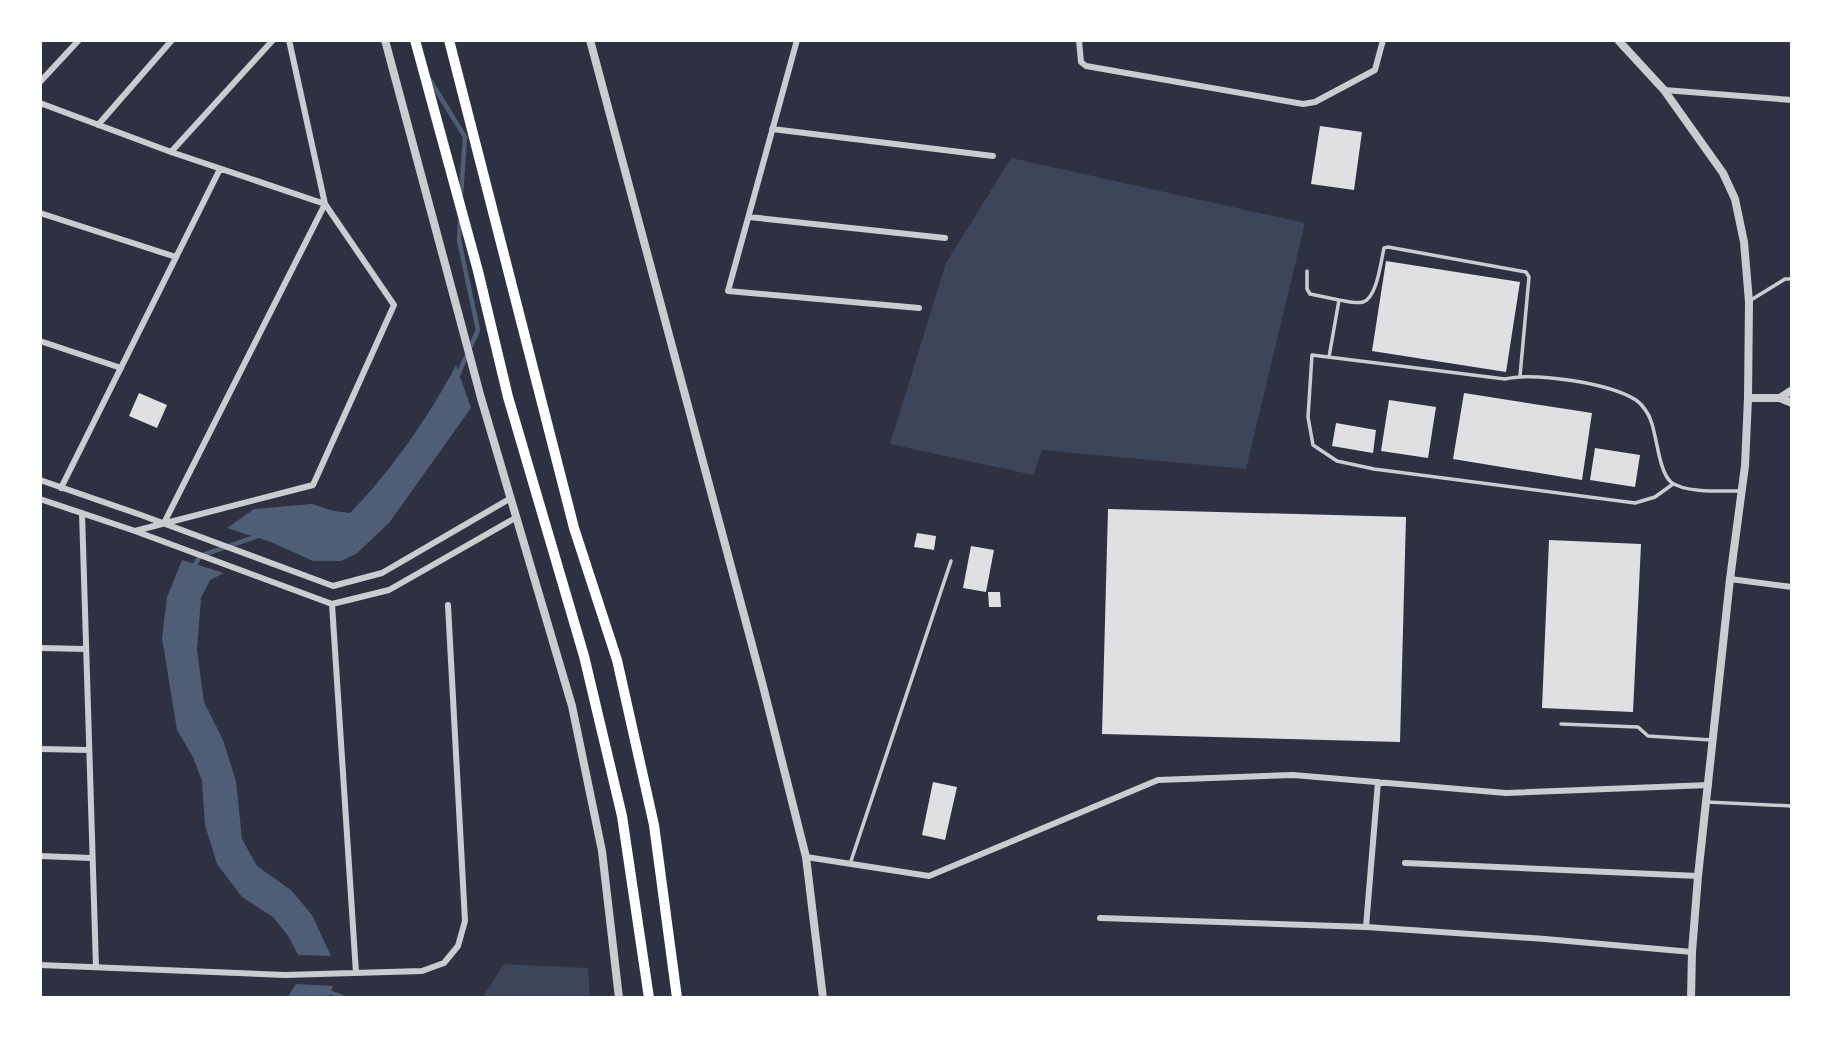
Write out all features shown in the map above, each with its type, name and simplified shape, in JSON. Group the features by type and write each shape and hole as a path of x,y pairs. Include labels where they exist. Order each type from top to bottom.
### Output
{"highway":[{"path":"415,40 478,271 508,397 584,656 618,803 649,998"},
{"path":"449,40 575,528 617,660 654,825 677,998"}],"street":[{"path":"40,82 79,40"},
{"path":"98,125 172,40"},
{"path":"171,152 273,40"},
{"path":"135,531 313,485 394,305 325,204 289,40"},
{"path":"385,40 471,358 572,706 603,851 619,998"},
{"path":"590,40 806,857 823,998"},
{"path":"797,40 728,291 919,308"},
{"path":"1079,40 1083,65 1311,104 1375,70 1383,40"},
{"path":"1618,40 1664,90 1723,173 1735,199 1744,242 1749,302 1748,398 1741,492 1698,876 1691,998"},
{"path":"1664,90 1792,100"},
{"path":"40,103 171,152 325,204"},
{"path":"772,129 993,156"},
{"path":"61,488 219,169"},
{"path":"164,523 325,204"},
{"path":"40,213 176,257"},
{"path":"749,217 945,239"},
{"path":"40,341 121,368"},
{"path":"1780,398 1792,390"},
{"path":"1748,398 1780,398 1792,403"},
{"path":"40,481 164,523 333,586 382,573 511,498"},
{"path":"40,499 332,604 388,590 517,517"},
{"path":"82,513 96,967"},
{"path":"1730,579 1792,587"},
{"path":"332,604 356,973"},
{"path":"40,965 285,975 422,971 444,963 458,946 465,921 448,605"},
{"path":"40,648 86,649"},
{"path":"40,749 89,750"},
{"path":"806,857 929,876 1158,780 1293,775 1506,793 1709,785"},
{"path":"1366,927 1378,782"},
{"path":"40,856 91,858"},
{"path":"1405,863 1698,876"},
{"path":"1100,918 1366,927 1692,952"}],"lane":[{"path":"1307,271 1307,289 1310,294 1361,303 1369,298 1375,286 1384,248 1388,247 1526,272 1529,277 1520,376"},
{"path":"1749,302 1785,279 1792,279"},
{"path":"1329,357 1339,300"},
{"path":"1673,484 1655,497 1635,503 1374,469 1337,461 1313,445 1308,417 1312,355 1505,379 1520,376 1605,386 1638,401 1651,419 1664,475 1673,484 1694,489 1741,492"},
{"path":"850,864 951,561"},
{"path":"1561,724 1638,727 1648,736 1714,740"},
{"path":"1707,802 1792,806"}],"shaded area":[{"path":"1011,158 1305,223 1246,469 1042,450 1033,475 890,444 946,263"},
{"path":"456,365 471,408 389,523 356,554 341,561 313,561 271,542 227,528 254,509 312,504 350,513 408,443"},
{"path":"182,560 224,573 210,580 201,598 197,650 204,702 223,740 236,781 242,839 257,866 291,890 312,915 331,956 298,955 289,937 273,917 242,897 217,864 205,825 202,781 193,757 177,730 162,638 167,597"},
{"path":"504,964 588,968 590,998 482,998"},
{"path":"296,984 333,986 328,998 287,998"}],"building":[{"path":"1320,126 1362,132 1354,190 1311,184"},
{"path":"1386,261 1520,282 1506,372 1372,351"},
{"path":"139,393 167,405 157,428 129,416"},
{"path":"1464,393 1592,413 1582,480 1453,459"},
{"path":"1389,400 1436,407 1428,458 1381,451"},
{"path":"1336,423 1376,430 1373,453 1332,446"},
{"path":"1595,448 1640,455 1635,487 1590,480"},
{"path":"1108,509 1406,517 1400,742 1102,734"},
{"path":"917,533 936,536 934,550 914,547"},
{"path":"1549,540 1641,544 1633,712 1542,708"},
{"path":"971,546 994,550 986,592 963,588"},
{"path":"988,592 1000,592 1001,607 989,607"},
{"path":"933,782 957,787 945,840 922,835"}],"waterway":[{"path":"430,80 465,137 461,194"},
{"path":"457,377 478,330 459,240 460,220"},
{"path":"193,568 200,556 258,536"},
{"path":"327,991 345,998"}]}
